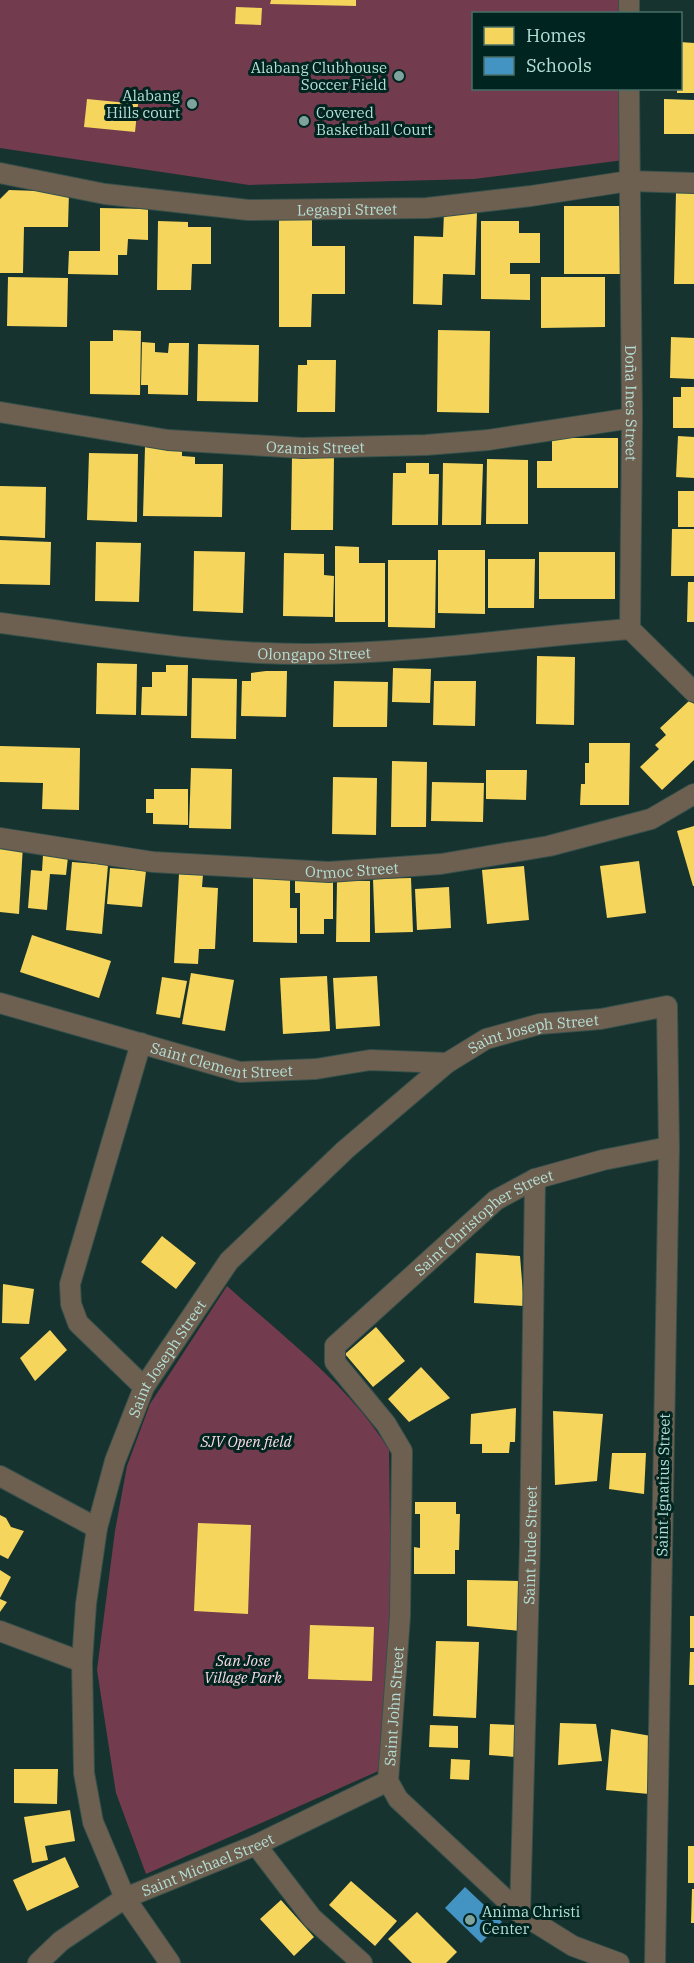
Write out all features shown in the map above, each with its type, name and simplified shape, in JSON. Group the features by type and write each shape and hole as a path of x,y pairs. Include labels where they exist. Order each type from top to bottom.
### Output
{"street":[{"name":"Doña Ines Street","path":"629,90 632,418 630,629"},
{"name":"Legaspi Street","path":"0,173 105,194 248,210 427,208 531,196 629,181 694,183"},
{"name":"Ozamis Street","path":"0,412 168,440 302,448 426,445 488,440 632,418"},
{"name":"Olongapo Street","path":"0,623 182,647 311,655 428,649 532,636 630,629"},
{"path":"630,629 694,692"},
{"name":"Ormoc Street","path":"0,838 153,862 329,872 441,864 549,846 651,819 694,794"},
{"name":"Saint Clement Street","path":"0,1003 240,1072 316,1070 370,1060 447,1063"},
{"name":"Saint Joseph Street","path":"170,1963 125,1898 93,1822 84,1773 82,1662 86,1604 97,1528 115,1461 144,1387 229,1261 345,1150 447,1063 486,1038 540,1024 601,1019 667,1006"},
{"name":"Saint Ignatius Street","path":"655,1963 669,1147 667,1006"},
{"path":"141,1044 70,1284 70,1304 78,1323 144,1387"},
{"name":"Saint Christopher Street","path":"333,1355 335,1346 496,1200 535,1179 603,1160 669,1147"},
{"name":"Saint Jude Street","path":"519,1913 530,1543 535,1179"},
{"name":"Saint John Street","path":"333,1355 335,1362 386,1424 402,1451 400,1616 388,1781 398,1799 519,1913 573,1946 620,1963"},
{"path":"0,1476 97,1528"},
{"path":"0,1631 82,1662"},
{"name":"Saint Michael Street","path":"38,1963 61,1941 125,1898 256,1845 388,1781"},
{"path":"256,1845 312,1918 362,1963"}],"green space":[{"path":"0,0 634,0 634,12 472,12 472,90 633,90 632,159 474,179 249,185 0,148"},
{"name":"San Jose Village Park","path":"227,1286 336,1384 373,1427 389,1450 391,1604 383,1769 146,1874 116,1793 97,1670 115,1531 127,1466 150,1404"}],"building: Homes":[{"path":"271,0 356,0 356,6 270,4"},
{"path":"236,7 262,8 261,25 235,24"},
{"path":"682,42 694,43 694,93 677,93 677,90 682,90"},
{"path":"87,99 138,104 135,132 84,127"},
{"path":"664,99 694,100 694,134 664,134"},
{"path":"9,190 69,192 68,227 24,227 23,273 0,273 0,199"},
{"path":"676,192 694,192 694,284 674,284"},
{"path":"564,206 620,206 620,274 564,274"},
{"path":"100,208 148,209 148,240 128,239 127,255 118,255 118,275 68,274 69,251 100,251"},
{"path":"444,212 477,212 475,275 443,274 442,305 413,304 414,236 443,237"},
{"path":"279,217 312,217 312,246 345,246 345,294 312,294 311,327 279,327"},
{"path":"158,221 188,222 188,227 211,227 211,264 192,264 191,290 157,290"},
{"path":"481,221 519,221 519,233 540,233 540,263 510,263 510,274 530,274 530,300 481,299"},
{"path":"8,277 68,278 67,327 7,326"},
{"path":"541,277 605,277 605,327 541,328"},
{"path":"113,330 141,331 140,395 90,394 90,341 113,341"},
{"path":"438,330 490,331 489,413 437,412"},
{"path":"671,337 694,338 694,379 670,378"},
{"path":"142,342 155,343 155,352 168,353 169,343 189,343 188,395 148,394 148,385 141,385"},
{"path":"198,344 259,345 258,402 197,401"},
{"path":"307,360 336,360 335,412 297,412 298,365 307,365"},
{"path":"681,387 694,387 694,428 673,428 673,397 681,397"},
{"path":"678,436 694,437 694,478 676,477"},
{"path":"552,438 618,438 618,488 537,488 537,461 552,461"},
{"path":"145,447 182,448 182,456 195,457 195,464 223,464 222,517 143,516"},
{"path":"89,453 138,454 137,522 87,520"},
{"path":"292,455 334,456 333,530 291,530"},
{"path":"487,459 528,460 528,524 486,524"},
{"path":"406,463 429,463 429,474 439,474 438,525 392,525 393,473 406,473"},
{"path":"443,463 483,464 481,525 442,525"},
{"path":"0,486 46,487 45,538 0,536"},
{"path":"678,491 694,491 694,527 678,527"},
{"path":"672,529 694,529 694,576 671,576"},
{"path":"0,540 51,542 50,585 0,584"},
{"path":"96,542 141,543 139,602 95,601"},
{"path":"335,546 359,547 359,563 385,563 385,622 335,622"},
{"path":"438,550 485,550 485,614 438,613"},
{"path":"194,551 245,552 243,613 193,611"},
{"path":"539,552 615,552 615,599 539,599"},
{"path":"284,553 324,554 324,575 334,576 333,617 283,616"},
{"path":"488,559 535,559 534,608 488,608"},
{"path":"388,560 436,560 435,628 388,627"},
{"path":"688,582 694,582 694,622 687,622"},
{"path":"537,656 575,657 574,725 536,724"},
{"path":"97,663 137,664 136,715 96,714"},
{"path":"166,665 188,665 187,716 141,715 142,687 152,687 152,672 166,672"},
{"path":"393,668 431,669 430,703 392,702"},
{"path":"287,671 286,717 241,716 242,681 251,681 251,673"},
{"path":"192,678 237,679 236,739 191,738"},
{"path":"334,681 388,682 387,727 333,727"},
{"path":"434,681 476,681 475,726 433,725"},
{"path":"690,700 694,704 694,760 662,790 640,767 659,749 655,745 666,735 660,728"},
{"path":"589,743 630,743 629,805 580,805 581,784 585,784 585,763 589,763"},
{"path":"0,746 80,748 79,810 42,809 43,783 0,782"},
{"path":"392,761 427,762 426,827 391,827"},
{"path":"191,768 232,769 231,829 189,828"},
{"path":"486,770 527,770 526,800 486,799"},
{"path":"333,777 377,778 376,835 332,834"},
{"path":"432,782 484,783 483,822 431,821"},
{"path":"154,789 188,789 188,825 153,824 153,813 146,813 146,799 154,799"},
{"path":"694,826 694,886 693,886 677,831"},
{"path":"0,844 23,845 19,914 0,912"},
{"path":"43,855 68,857 66,875 50,874 47,910 28,908 31,870 42,871"},
{"path":"639,861 646,913 607,918 600,866"},
{"path":"72,862 108,865 102,934 66,930"},
{"path":"524,866 529,920 487,924 482,870"},
{"path":"110,868 146,871 142,907 107,904"},
{"path":"179,874 203,875 202,887 218,888 215,949 199,949 198,964 174,963"},
{"path":"253,878 290,878 290,908 297,908 297,943 253,942"},
{"path":"411,878 413,932 375,933 373,879"},
{"path":"295,881 333,881 333,919 324,919 324,934 300,934 300,893 295,893"},
{"path":"337,881 370,881 370,942 336,942"},
{"path":"449,887 451,928 417,930 415,889"},
{"path":"32,935 111,961 99,998 20,972"},
{"path":"191,973 234,980 225,1031 182,1024"},
{"path":"327,976 330,1031 283,1034 280,978"},
{"path":"377,976 380,1026 336,1029 333,978"},
{"path":"162,977 187,981 180,1018 156,1014"},
{"path":"162,1236 196,1263 176,1289 141,1262"},
{"path":"476,1253 520,1256 524,1306 474,1303"},
{"path":"3,1284 34,1289 29,1324 2,1323"},
{"path":"376,1327 405,1361 373,1387 345,1354"},
{"path":"50,1330 67,1350 35,1381 20,1358"},
{"path":"421,1367 450,1398 409,1422 388,1399"},
{"path":"516,1408 515,1442 510,1442 509,1453 482,1453 482,1444 470,1444 471,1414"},
{"path":"553,1411 603,1414 597,1481 555,1485"},
{"path":"612,1453 646,1453 644,1494 609,1489"},
{"path":"415,1502 456,1502 456,1514 460,1514 459,1550 455,1550 455,1574 414,1574 414,1547 420,1548 420,1514 415,1514"},
{"path":"0,1515 6,1518 11,1527 24,1531 8,1559 0,1555"},
{"path":"198,1523 251,1525 248,1614 194,1611"},
{"path":"0,1570 11,1577 0,1598"},
{"path":"467,1580 521,1581 520,1631 467,1626"},
{"path":"0,1599 7,1602 0,1612"},
{"path":"690,1616 694,1616 694,1648 690,1648"},
{"path":"310,1625 374,1627 372,1681 308,1679"},
{"path":"436,1641 479,1642 476,1718 433,1716"},
{"path":"690,1652 694,1652 694,1685 689,1685"},
{"path":"560,1723 596,1724 602,1761 558,1765"},
{"path":"490,1724 518,1725 516,1757 489,1755"},
{"path":"430,1725 458,1726 458,1748 429,1747"},
{"path":"611,1729 651,1736 649,1794 606,1790"},
{"path":"451,1759 470,1760 469,1780 450,1779"},
{"path":"14,1769 58,1769 57,1804 14,1803"},
{"path":"70,1810 75,1841 45,1846 48,1860 32,1863 24,1817"},
{"path":"688,1846 694,1846 694,1883 688,1883"},
{"path":"65,1857 79,1887 27,1911 13,1880"},
{"path":"351,1881 397,1921 375,1946 329,1905"},
{"path":"692,1889 694,1889 694,1923 691,1923"},
{"path":"281,1900 314,1937 294,1956 260,1919"},
{"path":"417,1912 457,1952 446,1963 412,1963 388,1939"}],"building: Schools":[{"path":"465,1887 502,1922 481,1943 445,1908"}],"place":[{"name":"Alabang Clubhouse Soccer Field","path":"399,76"},
{"name":"Alabang Hills court","path":"192,104"},
{"name":"Covered Basketball Court","path":"304,121"},
{"name":"Anima Christi Center","path":"470,1920"}],"park label":[{"name":"SJV Open field","path":"246,1441"}]}
